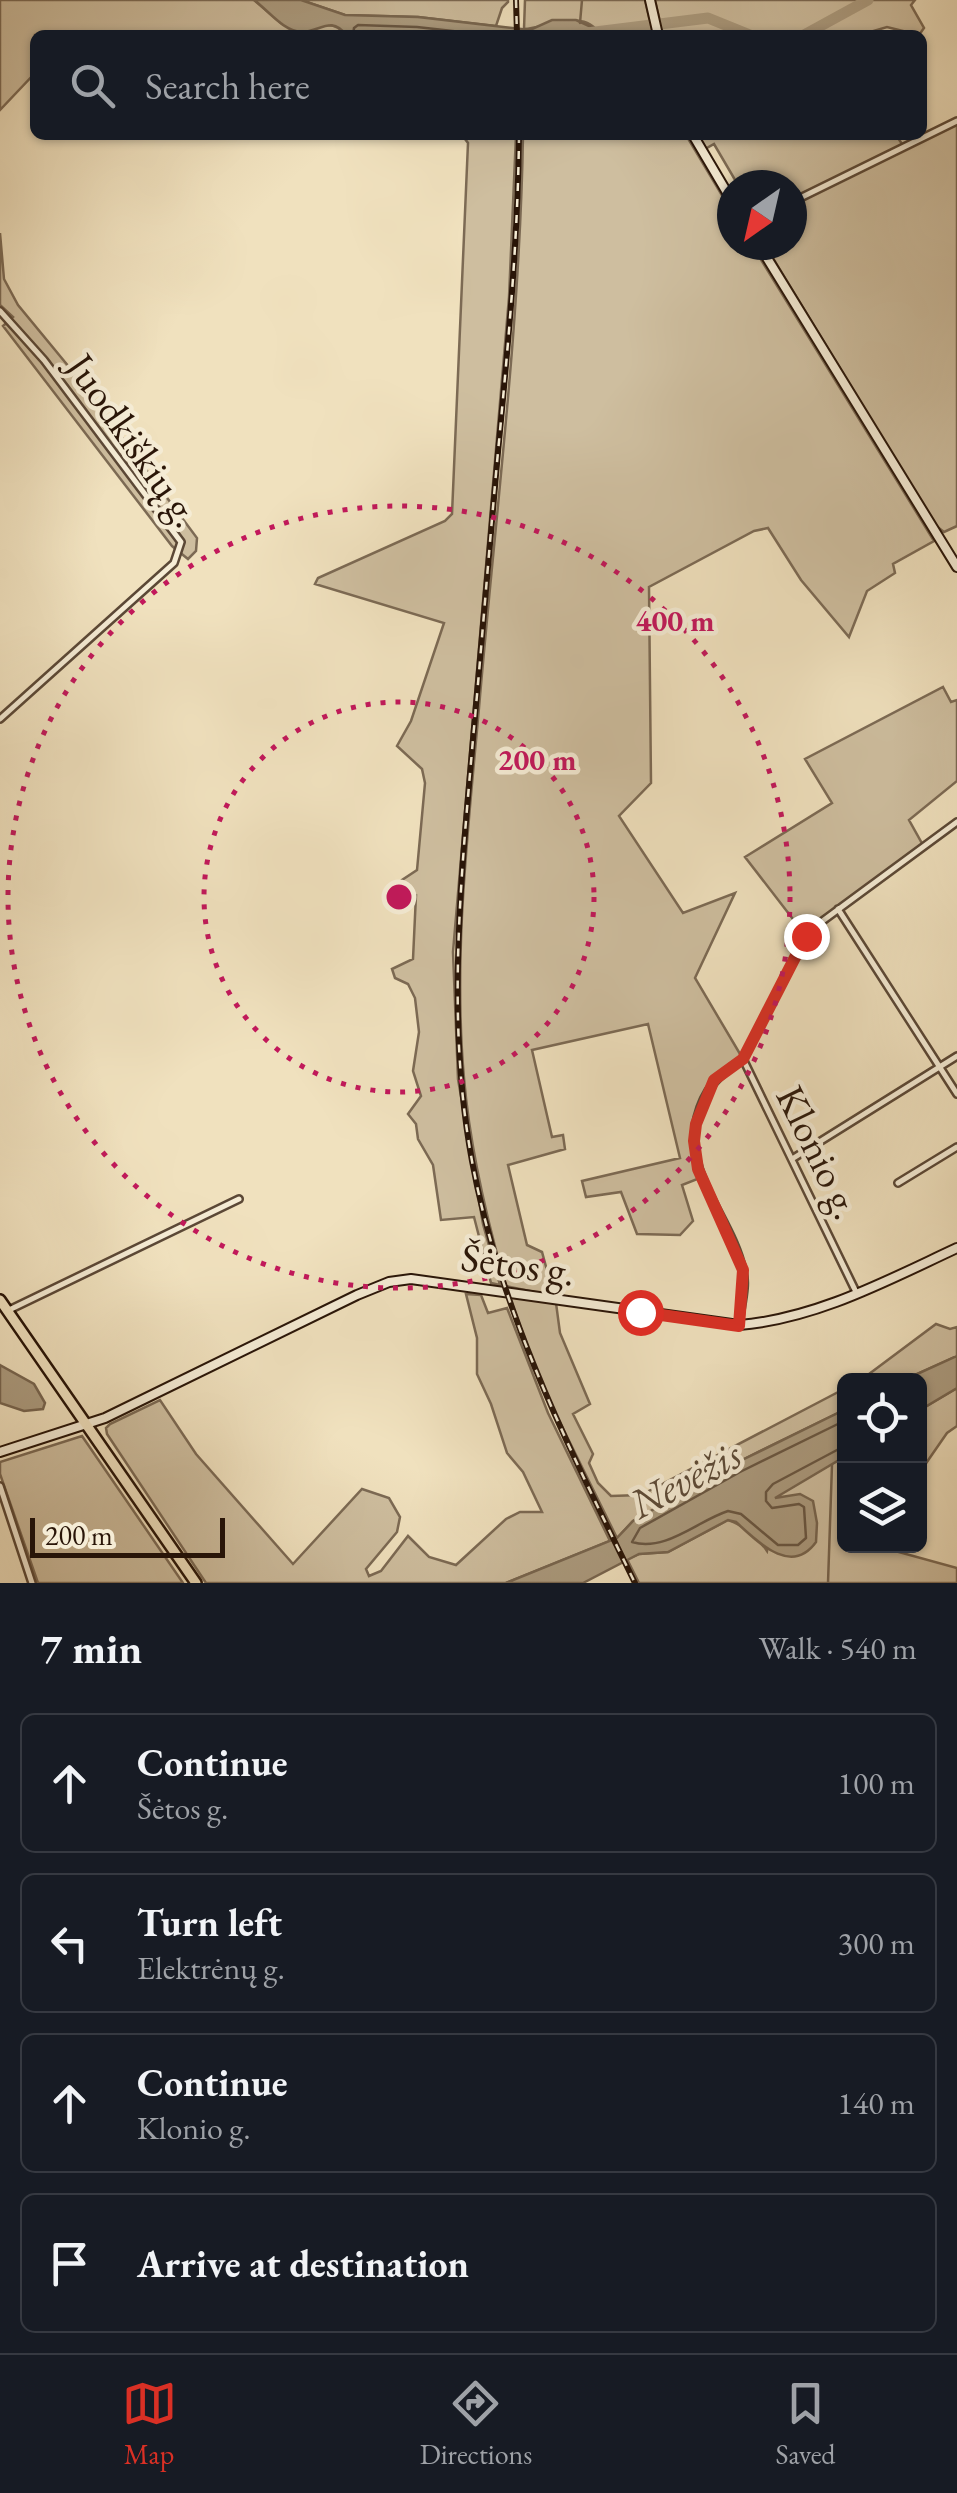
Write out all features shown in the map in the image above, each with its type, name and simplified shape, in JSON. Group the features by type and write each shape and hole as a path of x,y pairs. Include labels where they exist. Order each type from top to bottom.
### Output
{"main road":[{"path":"650,0 657,30"},
{"path":"695,140 717,177"},
{"path":"767,260 957,566"},
{"name":"Šėtos g.","path":"0,1452 104,1418 358,1295 400,1280 505,1290 739,1326 770,1321 857,1294 957,1248"},
{"path":"0,1300 196,1583"}],"street":[{"path":"927,136 957,121"},
{"path":"807,195 918,140"},
{"name":"Juodkiškių g.","path":"0,311 44,360 181,542 174,563 0,719"},
{"name":"Klonio g.","path":"857,1294 743,1059 808,930 957,822"},
{"path":"838,909 957,1094"},
{"path":"792,1159 957,1056"},
{"path":"739,1326 743,1270 698,1169 694,1141 700,1107 714,1080 743,1059"},
{"path":"898,1183 957,1147"},
{"path":"7,1311 239,1199"},
{"path":"0,1486 32,1583"}],"shaded area":[{"path":"0,0 254,0 282,24 300,30 30,30 30,78 0,110"},
{"path":"301,0 508,2 496,26 418,17 345,15"},
{"path":"525,0 645,0 652,30 596,30 585,22 575,21 524,29"},
{"path":"655,0 915,0 911,5 924,28 923,30 662,30"},
{"path":"322,26 341,30 311,30"},
{"path":"957,121 957,526 944,532 935,525 774,260 807,260 807,170 729,170 714,144 705,149 700,140 899,140 904,147 927,140 927,136"},
{"path":"466,140 516,140 509,297 453,952 458,1079 483,1224 500,1285 491,1283 474,1217 441,1220 433,1165 408,1114 421,1096 413,1071 419,1032 415,998 408,984 395,978 392,969 413,959 416,895 407,891 402,880 417,870 425,783 422,769 397,746 411,721 444,623 315,584 318,578 445,521 452,514"},
{"path":"523,140 689,140 717,187 717,260 761,260 934,541 893,564 895,573 867,591 849,637 801,580 768,528 754,531 649,587 651,783 619,816 683,913 735,893 695,978 743,1059 714,1080 694,1141 700,1178 682,1185 693,1221 680,1235 637,1234 621,1192 586,1197 582,1181 680,1158 648,1024 532,1050 552,1137 563,1135 565,1149 508,1165 527,1245 542,1252 554,1296 506,1286 475,1157 461,1032 463,893 512,350"},
{"path":"0,233 4,279 18,305 197,538 196,551 188,559 172,546 3,326 13,317 0,305"},
{"path":"943,687 951,702 957,700 957,781 909,820 924,847 806,936 745,857 832,803 805,759"},
{"path":"466,1294 481,1295 488,1313 507,1308 548,1413 610,1541 506,1583 206,1583 107,1434 110,1424 160,1400 196,1454 293,1564 362,1489 389,1498 400,1517 397,1532 366,1569 369,1576 381,1571 408,1536 429,1557 456,1565 506,1519 520,1512 542,1512 523,1472 507,1453 477,1374 477,1338"},
{"path":"509,1296 556,1303 560,1333 590,1404 573,1414 593,1454 589,1463 598,1483 611,1496 641,1495 837,1393 837,1413 736,1463 633,1521 617,1538 544,1390"},
{"path":"936,1324 957,1327 957,1356 919,1373 870,1373"},
{"path":"957,1388 957,1426 947,1433 927,1462 927,1406"},
{"path":"82,1436 183,1583 38,1583 0,1474 0,1462"},
{"path":"837,1461 837,1553 902,1553 957,1568 957,1583 639,1583 627,1559 668,1552 728,1520 750,1532 767,1551 777,1494"}],"water":[{"path":"254,0 301,0 345,15 418,17 530,30 342,30 330,25 293,30"},
{"path":"552,20 576,20 598,30 530,30"},
{"path":"957,1356 957,1388 927,1406 927,1373 919,1373"},
{"path":"0,1365 34,1384 45,1403 43,1409 24,1411 0,1403"},
{"path":"837,1413 837,1461 775,1498 800,1494 813,1501 816,1542 806,1552 785,1556 774,1552 728,1520 668,1552 639,1554 583,1583 506,1583 617,1538 633,1521 736,1463"}],"waterway":[{"path":"580,23 582,0"},
{"path":"813,30 868,0"},
{"path":"611,30 708,18 738,30"},
{"path":"828,1583 832,1465"}],"railway":[{"path":"516,0 517,30"},
{"path":"519,140 512,294 461,897 458,1003 464,1108 484,1217 518,1325 635,1583"}],"route":[{"path":"640,1312 739,1326 743,1270 698,1169 696,1124 714,1080 743,1059 806,936"}],"water label":[{"name":"Nevėžis","path":"685,1479"}]}
